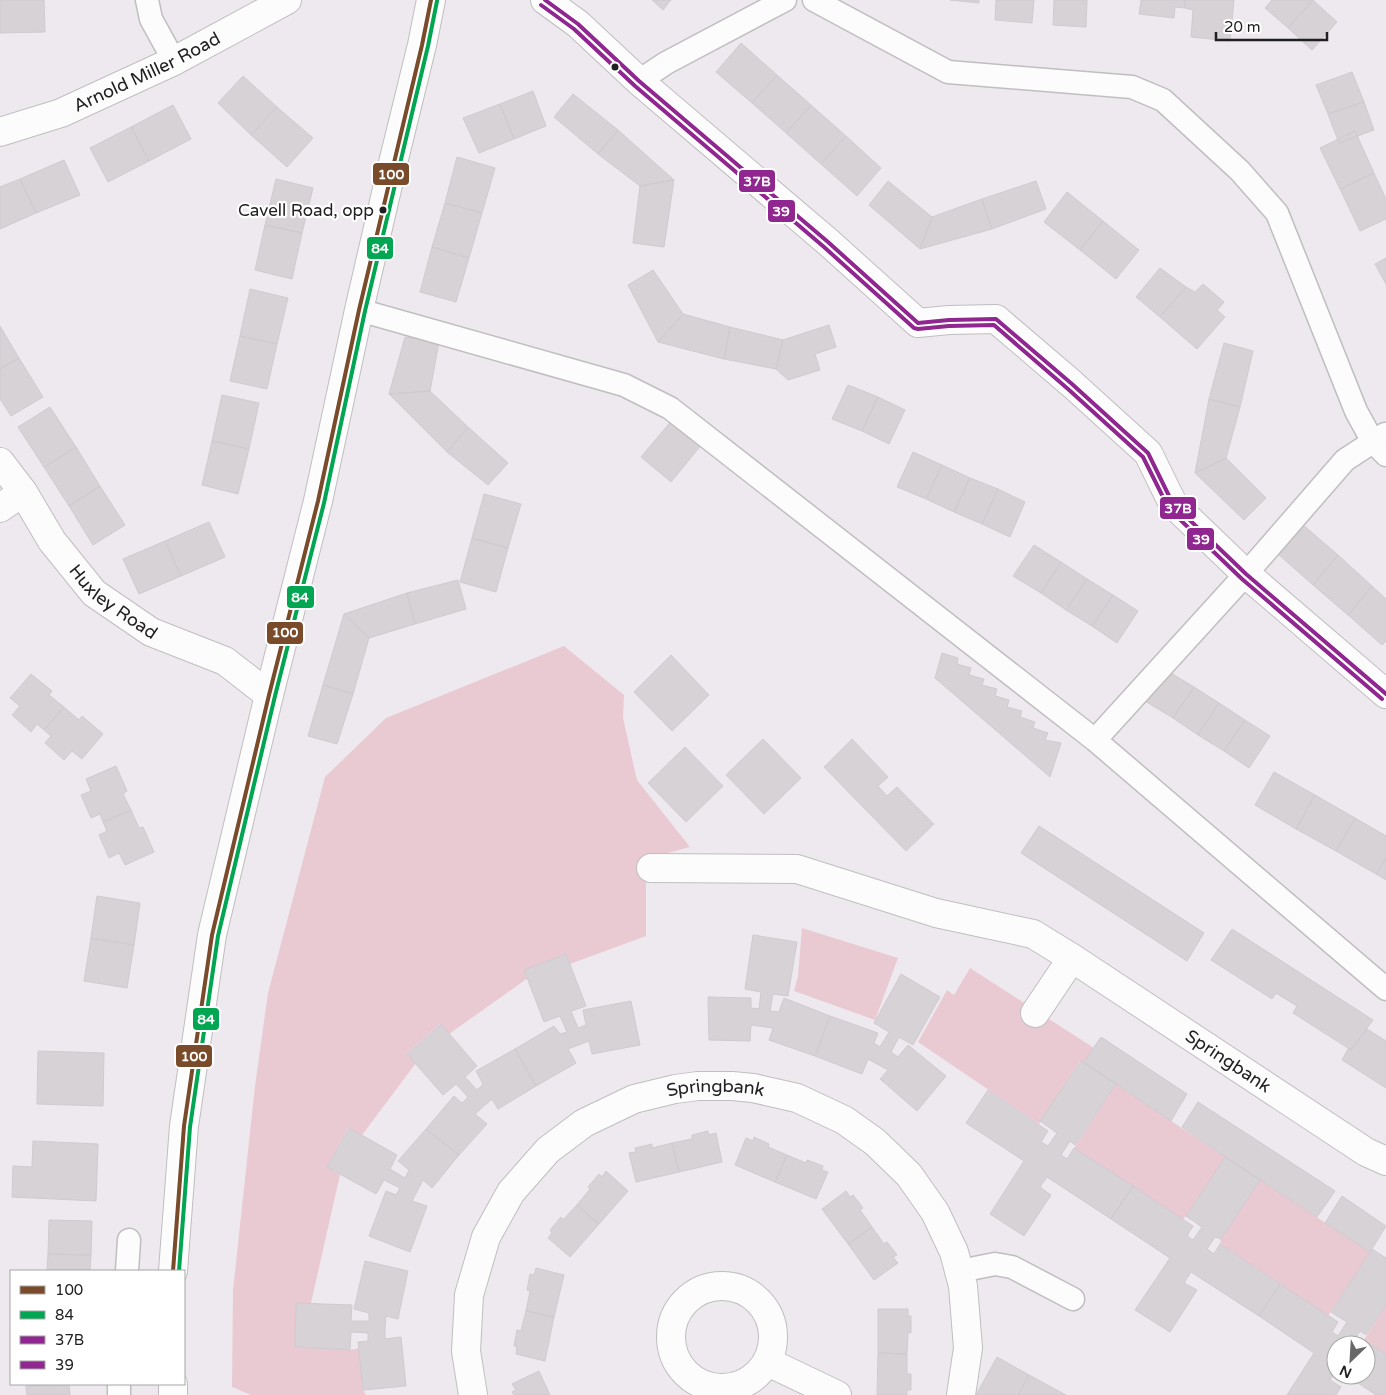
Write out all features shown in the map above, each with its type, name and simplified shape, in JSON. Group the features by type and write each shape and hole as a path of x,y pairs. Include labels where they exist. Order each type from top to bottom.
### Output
{"street":[{"name":"Arnold Miller Road","path":"0,132 61,113 174,61 287,0"},
{"path":"173,1270 184,1126 212,935 269,695 318,501 359,310 431,0"},
{"path":"545,0 578,24 639,80 828,242 918,323 996,319 1072,384 1148,453 1173,504 1246,574 1386,694"},
{"name":"Huxley Road","path":"0,462 23,492 52,541 94,593 150,632 225,661 269,695"},
{"path":"0,508 23,492"},
{"name":"Springbank","path":"651,868 797,869 936,914 1034,934 1366,1152 1386,1160"},
{"path":"1035,1013 1072,958"},
{"name":"Springbank","path":"473,1395 466,1351 469,1295 486,1237 511,1192 548,1150 584,1123 634,1099 675,1089 698,1086 746,1088 797,1098 844,1120 875,1142 909,1175 935,1212 954,1252 960,1271 968,1348 961,1395"},
{"path":"768,1362 837,1395"}],"lane":[{"path":"147,0 151,19 174,61"},
{"path":"639,80 666,63 785,0"},
{"path":"814,0 948,72 1132,87 1163,100 1240,171 1277,213 1356,411 1382,444 1345,460 1246,574 1096,740"},
{"path":"359,310 624,386 670,408 1096,740 1386,989"},
{"path":"127,1270 129,1240"},
{"path":"960,1271 995,1264 1012,1267 1073,1299"}],"shaded area":[{"path":"564,646 624,695 623,718 637,780 690,847 649,858 646,867 646,936 570,964 566,954 525,970 528,978 449,1034 440,1024 407,1053 416,1063 362,1135 348,1128 327,1167 340,1175 311,1303 296,1303 295,1347 350,1350 359,1348 363,1390 366,1395 251,1395 232,1387 233,1290 255,1086 268,993 325,777 386,718"},
{"path":"802,928 898,958 875,1020 794,991 798,976"},
{"path":"970,968 1094,1048 1084,1062 1080,1061 1039,1124 918,1042 947,990 954,995"},
{"path":"1116,1084 1225,1157 1183,1220 1074,1148"},
{"path":"1260,1180 1370,1252 1328,1316 1220,1244 1221,1239"},
{"path":"1386,1305 1386,1354 1376,1348 1376,1335 1367,1335"}],"building":[{"path":"0,0 44,0 45,32 0,33"},
{"path":"652,0 671,0 663,10"},
{"path":"950,0 979,0 979,3"},
{"path":"996,0 1034,0 1032,23 995,20"},
{"path":"1054,0 1087,0 1086,27 1053,25"},
{"path":"1141,0 1185,0 1185,8 1175,7 1174,18 1139,14"},
{"path":"1185,0 1234,0 1230,41 1191,37 1193,10 1185,8"},
{"path":"1272,0 1313,0 1288,28 1265,8"},
{"path":"1313,0 1337,22 1312,50 1288,28"},
{"path":"741,43 777,75 752,103 716,72"},
{"path":"1352,72 1364,102 1328,114 1316,85"},
{"path":"777,75 811,105 786,133 752,103"},
{"path":"243,76 277,107 251,135 218,103"},
{"path":"533,91 546,126 514,139 500,104"},
{"path":"573,94 618,130 598,154 554,117"},
{"path":"1364,102 1374,130 1339,143 1328,114"},
{"path":"500,104 514,139 479,153 463,118"},
{"path":"173,105 191,139 149,161 131,127"},
{"path":"811,105 846,136 821,164 786,133"},
{"path":"277,107 313,138 287,167 251,135"},
{"path":"131,127 149,161 108,182 90,148"},
{"path":"618,130 674,180 640,186 598,154"},
{"path":"1355,131 1374,173 1340,189 1320,148"},
{"path":"846,136 881,168 857,196 821,164"},
{"path":"457,157 495,168 482,213 445,203"},
{"path":"64,160 80,195 36,213 20,179"},
{"path":"1374,173 1386,199 1386,219 1360,231 1340,189"},
{"path":"20,179 36,213 0,229 0,187"},
{"path":"276,179 313,188 302,233 265,225"},
{"path":"674,180 664,247 633,243 640,186"},
{"path":"888,181 932,217 920,249 869,205"},
{"path":"1036,181 1046,209 992,229 982,199"},
{"path":"1067,192 1103,221 1080,250 1044,222"},
{"path":"982,199 992,229 920,249 932,217"},
{"path":"445,203 482,213 469,258 432,247"},
{"path":"1103,221 1139,250 1116,279 1080,250"},
{"path":"265,225 302,233 292,279 255,270"},
{"path":"432,247 469,258 456,302 420,292"},
{"path":"1386,258 1386,284 1375,264"},
{"path":"1160,268 1186,287 1160,317 1136,297"},
{"path":"653,270 683,314 658,342 628,285"},
{"path":"1203,284 1224,302 1217,310 1225,317 1197,349 1160,317 1186,287 1195,292"},
{"path":"250,289 288,298 277,344 240,336"},
{"path":"683,314 730,327 724,359 658,342"},
{"path":"829,325 836,347 815,354 820,370 788,380 776,369 783,340"},
{"path":"0,326 19,358 0,369"},
{"path":"730,327 783,340 776,369 724,359"},
{"path":"240,336 277,344 267,389 230,381"},
{"path":"405,337 439,342 430,391 389,394"},
{"path":"1224,343 1253,351 1240,407 1209,399"},
{"path":"19,358 43,397 11,416 0,399 0,369"},
{"path":"848,385 878,397 862,431 832,419"},
{"path":"430,391 468,427 447,452 389,394"},
{"path":"222,395 259,403 249,449 212,441"},
{"path":"878,397 905,410 889,444 862,431"},
{"path":"1209,399 1240,407 1226,458 1195,473"},
{"path":"50,407 76,447 44,467 18,427"},
{"path":"673,419 702,444 671,482 641,457"},
{"path":"468,427 508,463 488,485 447,452"},
{"path":"212,441 249,449 238,494 202,485"},
{"path":"76,447 100,486 69,506 44,467"},
{"path":"913,452 942,465 926,499 897,487"},
{"path":"1226,458 1266,498 1244,520 1195,473"},
{"path":"942,465 970,478 954,512 926,499"},
{"path":"970,478 998,489 982,524 954,512"},
{"path":"100,486 125,525 93,545 69,506"},
{"path":"998,489 1025,502 1010,537 982,524"},
{"path":"484,494 521,504 508,548 472,538"},
{"path":"209,522 225,557 181,576 165,541"},
{"path":"1302,524 1338,555 1313,585 1277,553"},
{"path":"472,538 508,548 496,592 460,582"},
{"path":"165,541 181,576 139,594 123,559"},
{"path":"1034,545 1061,562 1041,593 1013,576"},
{"path":"1338,555 1372,586 1348,615 1313,585"},
{"path":"1061,562 1087,579 1066,610 1041,593"},
{"path":"1087,579 1113,595 1092,626 1066,610"},
{"path":"458,580 466,609 415,624 407,593"},
{"path":"1372,586 1386,599 1386,641 1382,645 1348,615"},
{"path":"407,593 415,624 369,638 344,614"},
{"path":"1113,595 1138,611 1117,643 1092,626"},
{"path":"344,614 369,638 353,694 323,685"},
{"path":"942,653 958,658 957,664 971,668 969,675 984,679 982,685 997,689 995,696 1009,700 1007,707 1022,711 1020,717 1035,722 1033,728 1048,733 1045,740 1061,743 1050,777 935,678"},
{"path":"671,655 709,695 672,731 634,692"},
{"path":"1166,670 1194,687 1173,718 1145,701"},
{"path":"31,674 52,691 49,695 64,707 44,730 37,724 31,732 12,715 20,706 10,698"},
{"path":"323,685 353,694 337,744 308,736"},
{"path":"1194,687 1219,703 1198,735 1173,718"},
{"path":"1219,703 1245,720 1224,751 1198,735"},
{"path":"64,707 79,720 82,716 103,734 82,759 72,751 64,760 45,743 51,736 44,730"},
{"path":"1245,720 1270,736 1249,768 1224,751"},
{"path":"763,739 801,778 764,814 726,775"},
{"path":"852,739 888,777 878,786 887,796 897,787 934,824 906,851 824,767"},
{"path":"685,747 723,786 686,822 648,783"},
{"path":"116,766 127,791 123,794 131,810 103,822 100,814 91,818 81,795 91,791 86,779"},
{"path":"1274,772 1315,795 1296,829 1255,805"},
{"path":"1315,795 1355,818 1336,851 1296,829"},
{"path":"131,810 139,828 143,827 154,852 125,865 119,853 109,858 99,835 107,831 103,822"},
{"path":"1355,818 1386,836 1386,857 1376,874 1336,851"},
{"path":"1039,826 1204,933 1187,961 1021,853"},
{"path":"1386,857 1386,880 1376,874"},
{"path":"97,896 140,903 134,945 91,938"},
{"path":"1232,929 1373,1020 1351,1050 1293,1013 1297,1006 1276,993 1272,999 1211,960"},
{"path":"753,935 797,942 788,996 773,994 770,1011 779,1012 784,998 830,1016 815,1056 769,1040 773,1028 751,1025 750,1041 709,1040 708,997 751,998 751,1008 759,1009 761,992 745,989"},
{"path":"91,938 134,945 127,988 84,981"},
{"path":"566,954 586,1006 571,1011 578,1028 586,1025 583,1010 631,1001 640,1045 592,1054 589,1041 568,1049 576,1063 536,1086 515,1049 554,1026 560,1034 567,1032 560,1016 544,1022 524,970"},
{"path":"901,974 940,997 913,1045 899,1037 891,1052 898,1057 908,1045 946,1076 917,1111 880,1079 888,1070 868,1059 862,1074 815,1056 830,1016 878,1033 874,1043 880,1047 889,1032 874,1023"},
{"path":"441,1024 477,1066 465,1077 477,1090 483,1084 476,1071 515,1049 536,1086 498,1109 492,1099 475,1114 487,1124 459,1155 426,1129 454,1096 462,1103 468,1097 456,1084 443,1095 407,1054"},
{"path":"1367,1029 1386,1041 1386,1088 1342,1060 1348,1049 1351,1050"},
{"path":"1101,1037 1187,1094 1171,1121 1084,1062"},
{"path":"38,1051 104,1053 103,1106 37,1104"},
{"path":"1081,1061 1116,1084 1075,1145 1070,1141 1061,1155 1067,1159 1074,1148 1133,1186 1111,1219 1047,1177 1040,1187 1051,1195 1024,1236 990,1214 1024,1161 966,1123 988,1090 1048,1131 1041,1142 1048,1146 1057,1133 1040,1121"},
{"path":"1198,1102 1335,1191 1317,1217 1182,1127"},
{"path":"349,1128 397,1155 390,1169 405,1178 409,1170 398,1161 426,1129 459,1155 432,1188 423,1180 412,1201 427,1206 410,1252 369,1236 386,1191 396,1195 400,1188 384,1180 376,1194 327,1167"},
{"path":"708,1131 709,1135 716,1133 722,1162 679,1172 672,1143 692,1139 692,1135"},
{"path":"754,1137 769,1144 768,1147 787,1155 775,1182 735,1165 746,1138 753,1141"},
{"path":"33,1141 98,1144 96,1201 12,1197 13,1166 32,1167"},
{"path":"672,1143 679,1172 636,1182 629,1153 636,1152 635,1148 652,1144 652,1148"},
{"path":"787,1155 806,1163 807,1160 823,1166 822,1170 828,1172 816,1199 775,1182"},
{"path":"1225,1157 1260,1180 1221,1239 1215,1237 1207,1249 1214,1254 1220,1244 1280,1284 1259,1316 1191,1272 1184,1283 1197,1290 1170,1332 1135,1310 1170,1258 1111,1219 1133,1186 1193,1226 1187,1236 1193,1240 1202,1227 1186,1216"},
{"path":"606,1171 628,1191 599,1224 577,1205 599,1174 602,1177"},
{"path":"846,1191 850,1197 853,1195 863,1208 860,1210 872,1227 848,1244 822,1209"},
{"path":"1342,1196 1386,1226 1370,1252 1325,1223"},
{"path":"577,1205 599,1224 570,1257 548,1238 552,1233 550,1230 561,1217 563,1220"},
{"path":"49,1220 92,1221 91,1255 48,1254"},
{"path":"872,1227 884,1244 887,1242 897,1255 893,1257 898,1263 874,1280 848,1244"},
{"path":"1372,1249 1386,1258 1386,1305 1366,1335 1360,1331 1357,1335 1339,1335 1347,1322 1331,1312"},
{"path":"48,1254 91,1255 90,1270 47,1270"},
{"path":"365,1261 408,1271 398,1319 386,1316 385,1328 385,1339 401,1337 406,1386 363,1390 358,1342 368,1341 368,1333 351,1332 350,1350 295,1347 296,1303 352,1305 351,1321 369,1321 369,1313 354,1309"},
{"path":"536,1268 564,1275 554,1317 526,1311 530,1291 527,1290 530,1274 534,1275"},
{"path":"1280,1284 1338,1322 1332,1332 1336,1335 1326,1335 1326,1385 1338,1385 1341,1387 1336,1395 1287,1395 1314,1353 1259,1316"},
{"path":"878,1309 908,1309 908,1316 911,1316 911,1333 908,1332 907,1354 878,1353"},
{"path":"526,1311 554,1317 545,1361 516,1354 517,1347 514,1346 517,1330 521,1331"},
{"path":"1376,1348 1386,1354 1386,1395 1376,1395 1361,1385 1376,1385"},
{"path":"878,1353 907,1354 907,1374 911,1374 911,1390 907,1390 907,1395 877,1395"},
{"path":"997,1357 1029,1375 1018,1395 976,1395"},
{"path":"539,1371 550,1395 514,1395 512,1392 516,1390 512,1384"},
{"path":"1029,1375 1066,1395 1018,1395"},
{"path":"69,1385 70,1395 27,1395 26,1386"}],"transit line":[{"name":"100","path":"173,1270 184,1126 212,935 269,695 318,501 359,310 431,0"},
{"name":"37B","path":"545,0 578,24 639,81 828,242 918,323 996,319 1072,384 1148,453 1173,504 1246,574 1386,694"},
{"name":"84","path":"179,1270 190,1127 218,936 275,696 324,503 365,311 437,1"},
{"name":"39","path":"541,5 574,29 635,86 824,247 914,328 994,325 1143,457 1169,509 1242,579 1382,699"}],"place":[{"name":"Cavell Road, opp","path":"383,210"}]}
